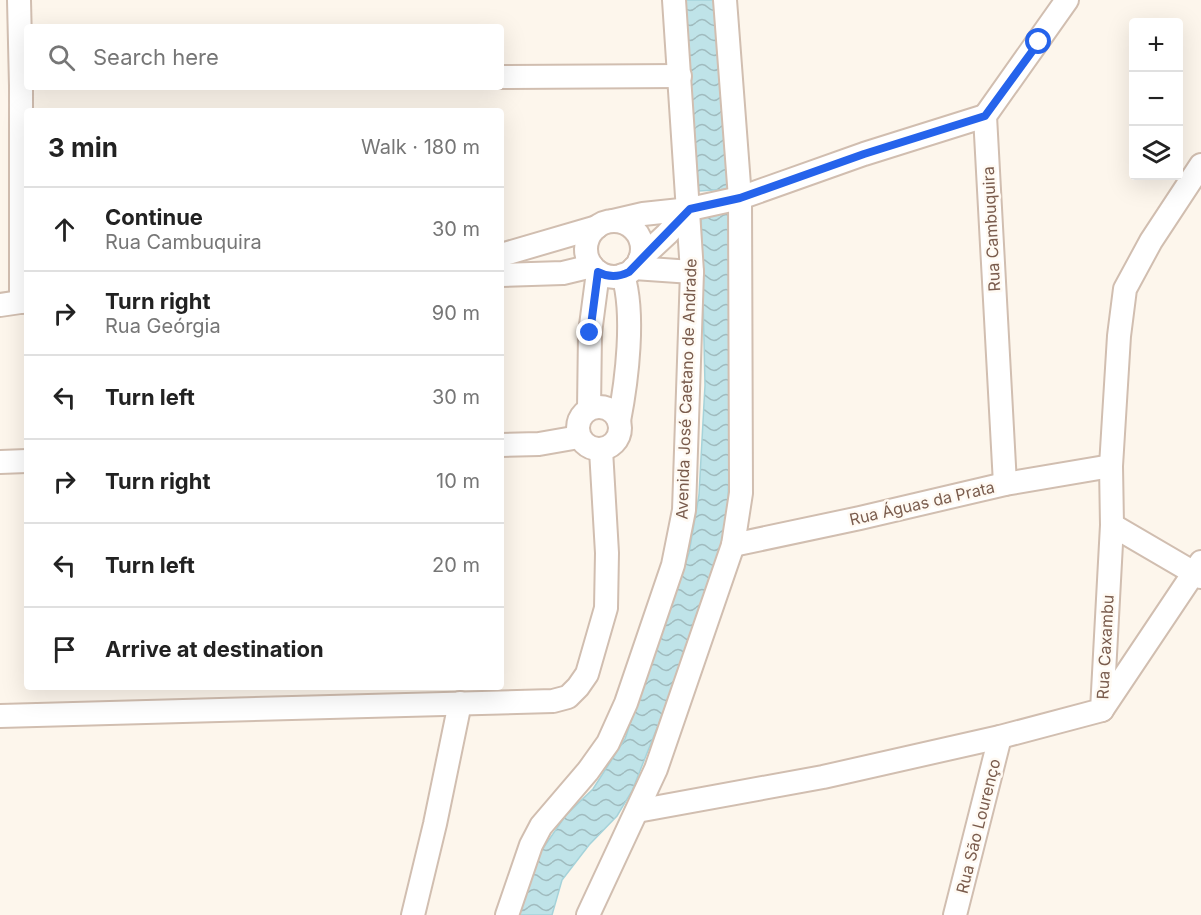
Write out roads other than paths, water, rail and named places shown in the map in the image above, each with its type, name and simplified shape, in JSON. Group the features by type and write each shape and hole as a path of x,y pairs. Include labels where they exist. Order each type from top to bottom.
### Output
{"street":[{"path":"16,303 24,86 19,0"},
{"name":"Avenida José Caetano de Andrade","path":"507,915 531,845 541,826 588,771 608,743 626,703 673,565 684,510 692,272 690,209 674,0"},
{"path":"588,915 656,769 733,544 741,493 740,198 726,0"},
{"path":"504,254 643,214 690,209 740,198 864,154 985,116 1067,0"},
{"path":"504,77 680,76"},
{"name":"Rua Cambuquira","path":"985,116 1005,484"},
{"name":"Rua Caxambu","path":"637,811 823,777 1000,737 1102,710 1112,525 1111,466 1119,336 1125,288 1151,241 1201,165"},
{"path":"504,275 563,273 595,269 611,276 632,267 668,234 690,209"},
{"path":"589,409 590,333 595,269 588,259 586,250 591,233 605,224 622,223 637,233 642,250 632,267 628,291 625,384 619,436 614,443 601,450 587,447 579,437 578,421 589,409 596,407 610,410 619,421"},
{"path":"632,267 692,272"},
{"path":"504,445 539,444 579,437"},
{"path":"0,716 553,702 568,698 587,674 606,608 608,553 601,450"},
{"path":"0,462 24,461"},
{"name":"Rua Águas da Prata","path":"733,544 861,518 1005,484 1111,466"},
{"path":"1102,710 1199,571 1112,525"},
{"path":"413,915 460,703"},
{"name":"Rua São Lourenço","path":"955,915 1000,737"}],"water":[{"path":"683,0 715,0 731,189 699,191"},
{"path":"733,207 732,387 727,529 676,680 632,791 617,816 589,845 562,880 552,915 518,915 539,854 566,815 593,789 625,739 689,553 699,495 705,385 701,209"}]}
